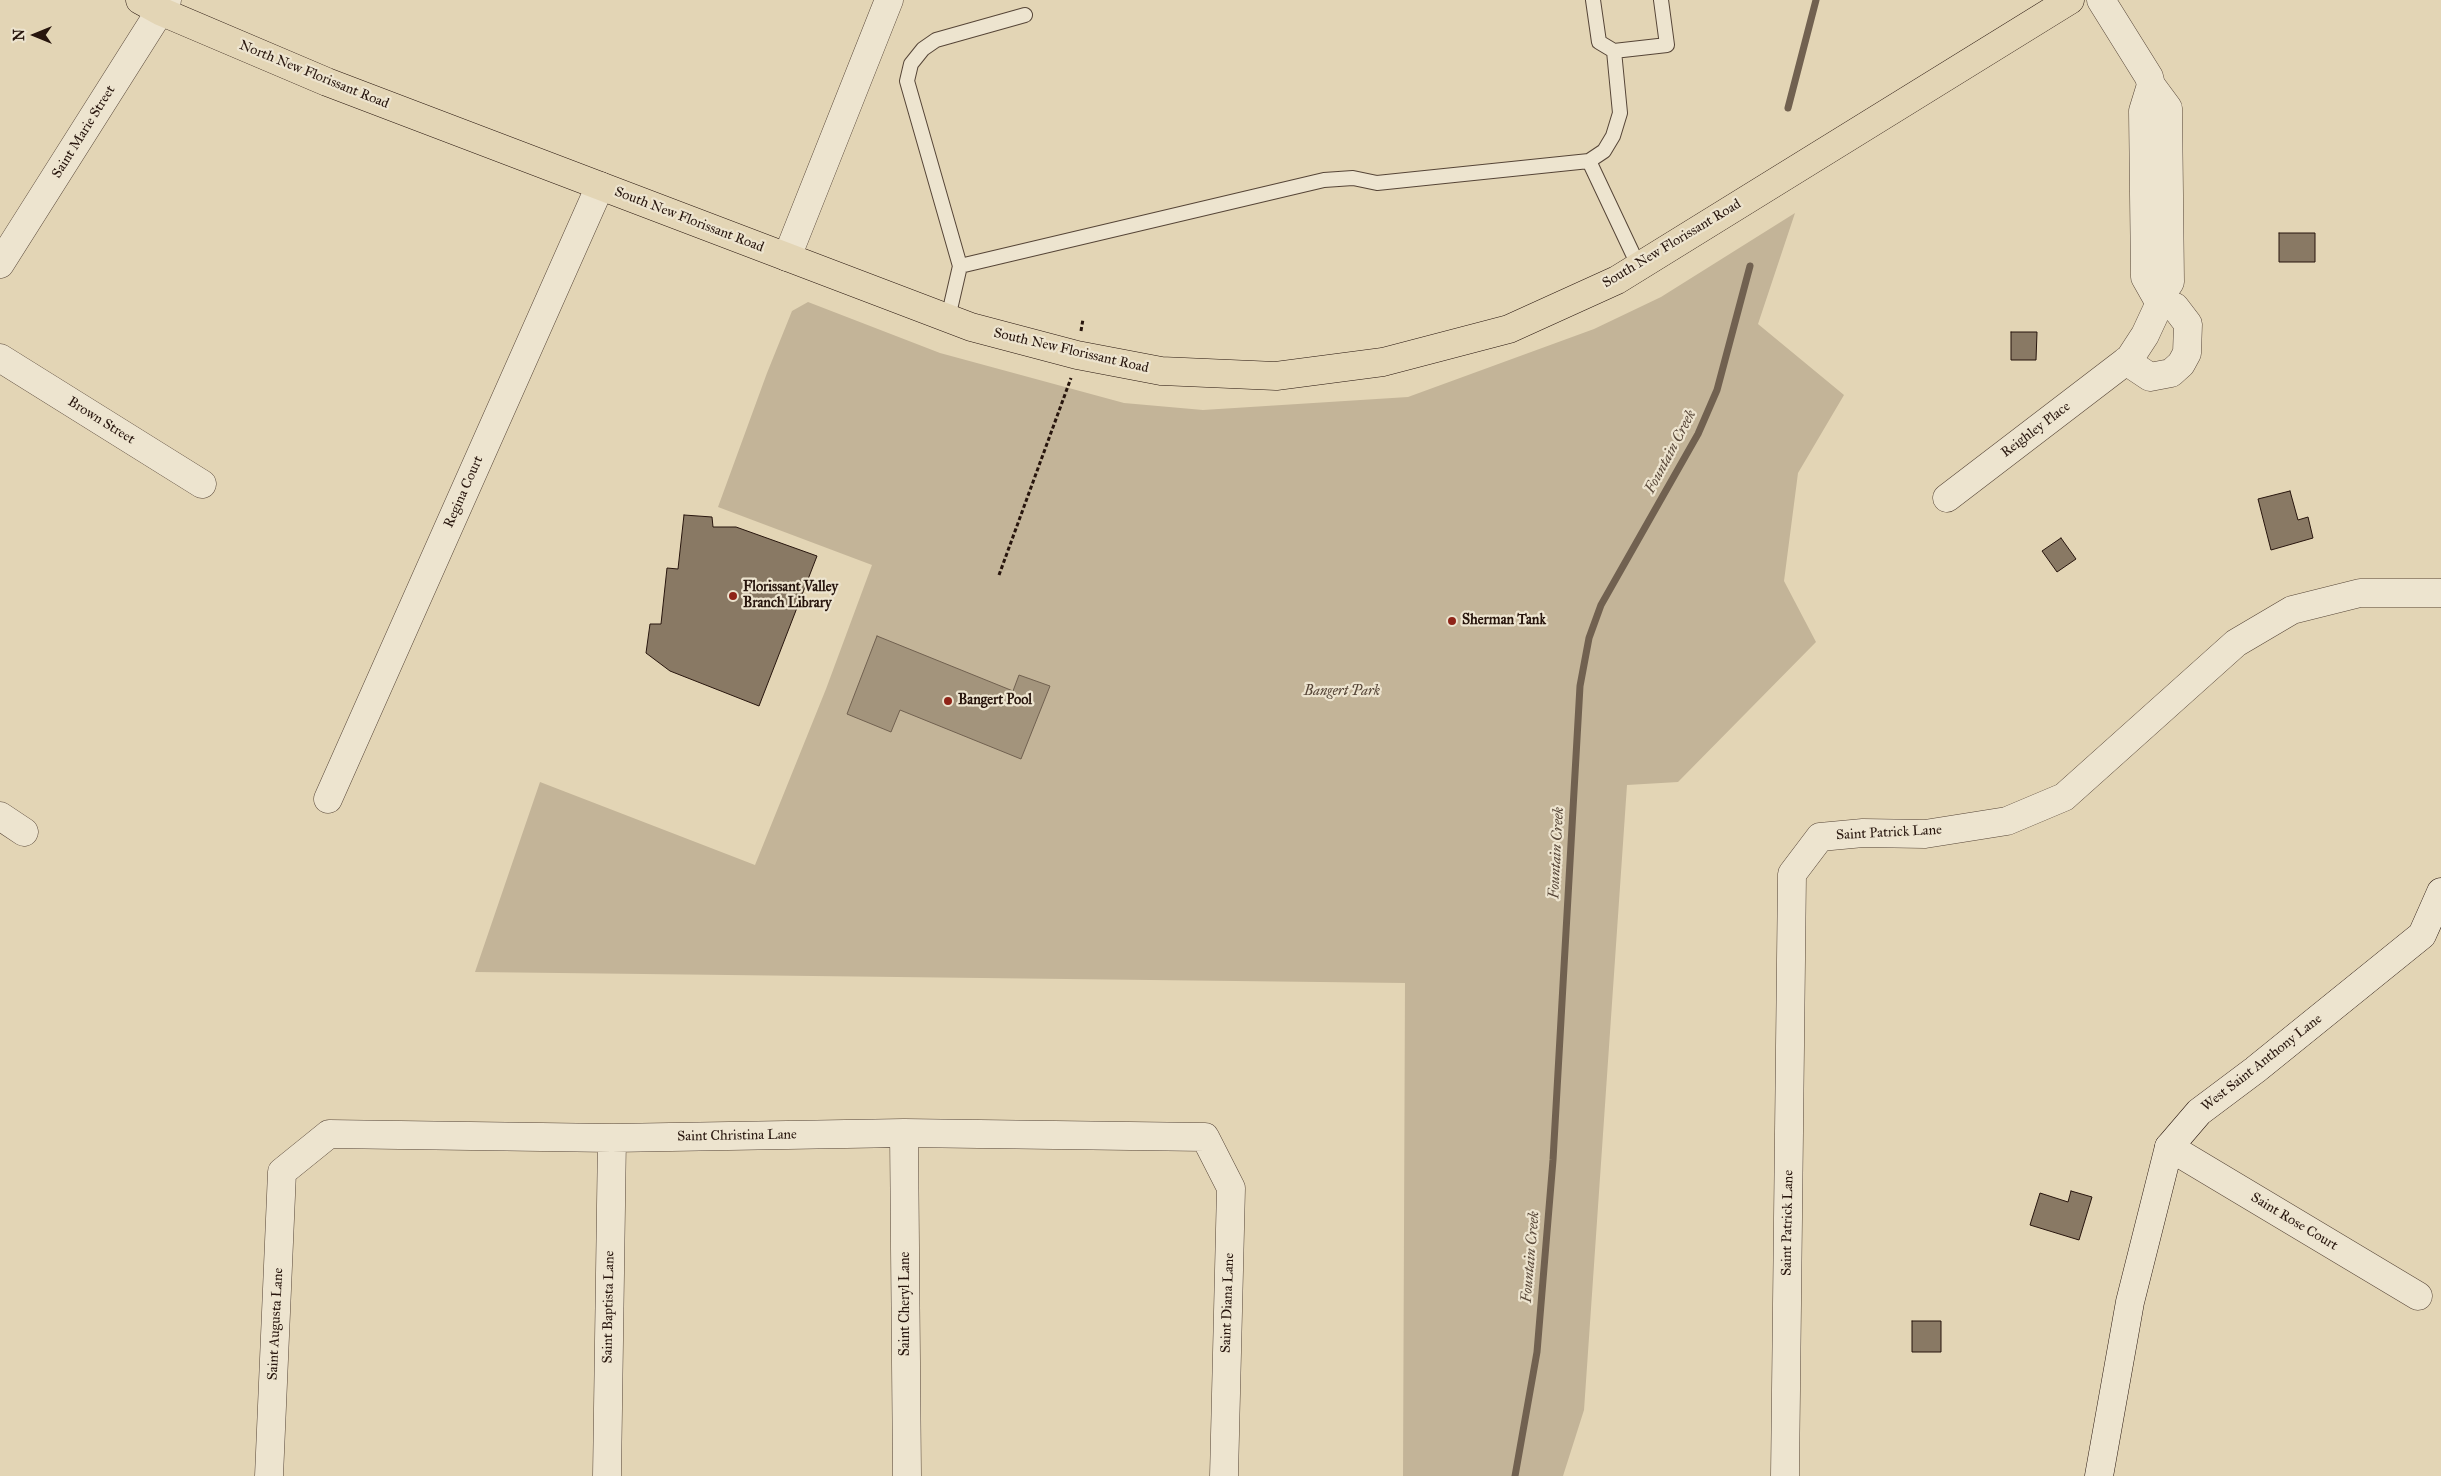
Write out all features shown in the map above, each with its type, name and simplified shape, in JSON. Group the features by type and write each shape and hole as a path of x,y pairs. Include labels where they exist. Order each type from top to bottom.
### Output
{"main road":[{"name":"South New Florissant Road","path":"491,144 971,327 1077,355 1162,372 1276,376 1383,362 1510,329 1617,280 2070,0"},
{"name":"North New Florissant Road","path":"156,4 327,82 491,144"}],"street":[{"path":"787,257 889,0"},
{"name":"Reighley Place","path":"1947,498 2126,361 2145,335 2158,307 2158,300 2170,282 2156,191 2168,108 2151,85 2149,77 2101,0"},
{"name":"Saint Marie Street","path":"0,264 156,4"},
{"name":"Regina Court","path":"328,799 600,186"},
{"path":"2126,361 2150,377 2171,373 2181,364 2187,353 2188,324 2175,307 2158,300"},
{"name":"Brown Street","path":"0,358 202,484"},
{"name":"Saint Patrick Lane","path":"1785,1476 1792,874 1820,837 1863,833 1925,834 2007,821 2064,797 2236,643 2292,610 2360,593 2441,593"},
{"path":"0,816 24,832"},
{"name":"West Saint Anthony Lane","path":"2099,1476 2130,1302 2170,1147 2199,1112 2256,1070 2422,935 2441,892"},
{"name":"Saint Christina Lane","path":"282,1172 329,1134 612,1138 904,1132 1205,1137"},
{"name":"Saint Cheryl Lane","path":"904,1132 907,1476"},
{"name":"Saint Diana Lane","path":"1205,1137 1231,1188 1224,1476"},
{"name":"Saint Baptista Lane","path":"607,1476 612,1138"},
{"name":"Saint Rose Court","path":"2170,1147 2418,1296"},
{"name":"Saint Augusta Lane","path":"269,1476 282,1172"}],"lane":[{"path":"1594,0 1599,42 1614,51 1667,45 1661,0"},
{"path":"948,318 960,266 907,81 911,64 923,49 936,40 1025,15"},
{"path":"960,266 1324,180 1354,178 1377,183 1589,161 1604,151 1613,136 1620,113 1614,51"},
{"path":"1589,161 1639,267"}],"path":[{"path":"999,575 1068,389 1084,319"}],"green space":[{"name":"Bangert Park","path":"1795,213 1758,324 1844,395 1798,473 1784,581 1816,642 1678,782 1627,785 1584,1410 1563,1476 1403,1476 1405,983 475,972 540,782 755,865 826,689 872,565 718,507 792,311 808,302 940,353 1124,403 1203,410 1408,397 1594,329 1661,297"}],"shaded area":[{"name":"Bangert Pool","path":"877,636 1013,691 1019,675 1050,686 1021,759 900,710 891,732 847,714"}],"building":[{"path":"2279,233 2315,233 2315,262 2279,262"},
{"path":"2011,332 2037,332 2036,360 2011,360"},
{"path":"2290,491 2298,520 2308,517 2313,538 2271,550 2258,499"},
{"name":"Florissant Valley Branch Library","path":"684,515 712,517 713,527 736,527 817,556 759,706 670,671 646,653 650,624 661,624 667,568 678,569"},
{"path":"2061,538 2076,559 2057,572 2042,551"},
{"path":"2071,1191 2092,1197 2079,1240 2030,1225 2040,1193 2068,1202"},
{"path":"1912,1321 1941,1321 1941,1352 1912,1352"}],"waterway":[{"name":"Fountain Creek","path":"1788,108 1816,0"},
{"name":"Fountain Creek","path":"1515,1476 1537,1352 1553,1160 1580,686 1589,638 1601,605 1698,434 1717,390 1750,266"}],"place":[{"name":"Florissant Valley Branch Library","path":"733,596"},
{"name":"Sherman Tank","path":"1452,621"},
{"name":"Bangert Pool","path":"948,701"}]}
